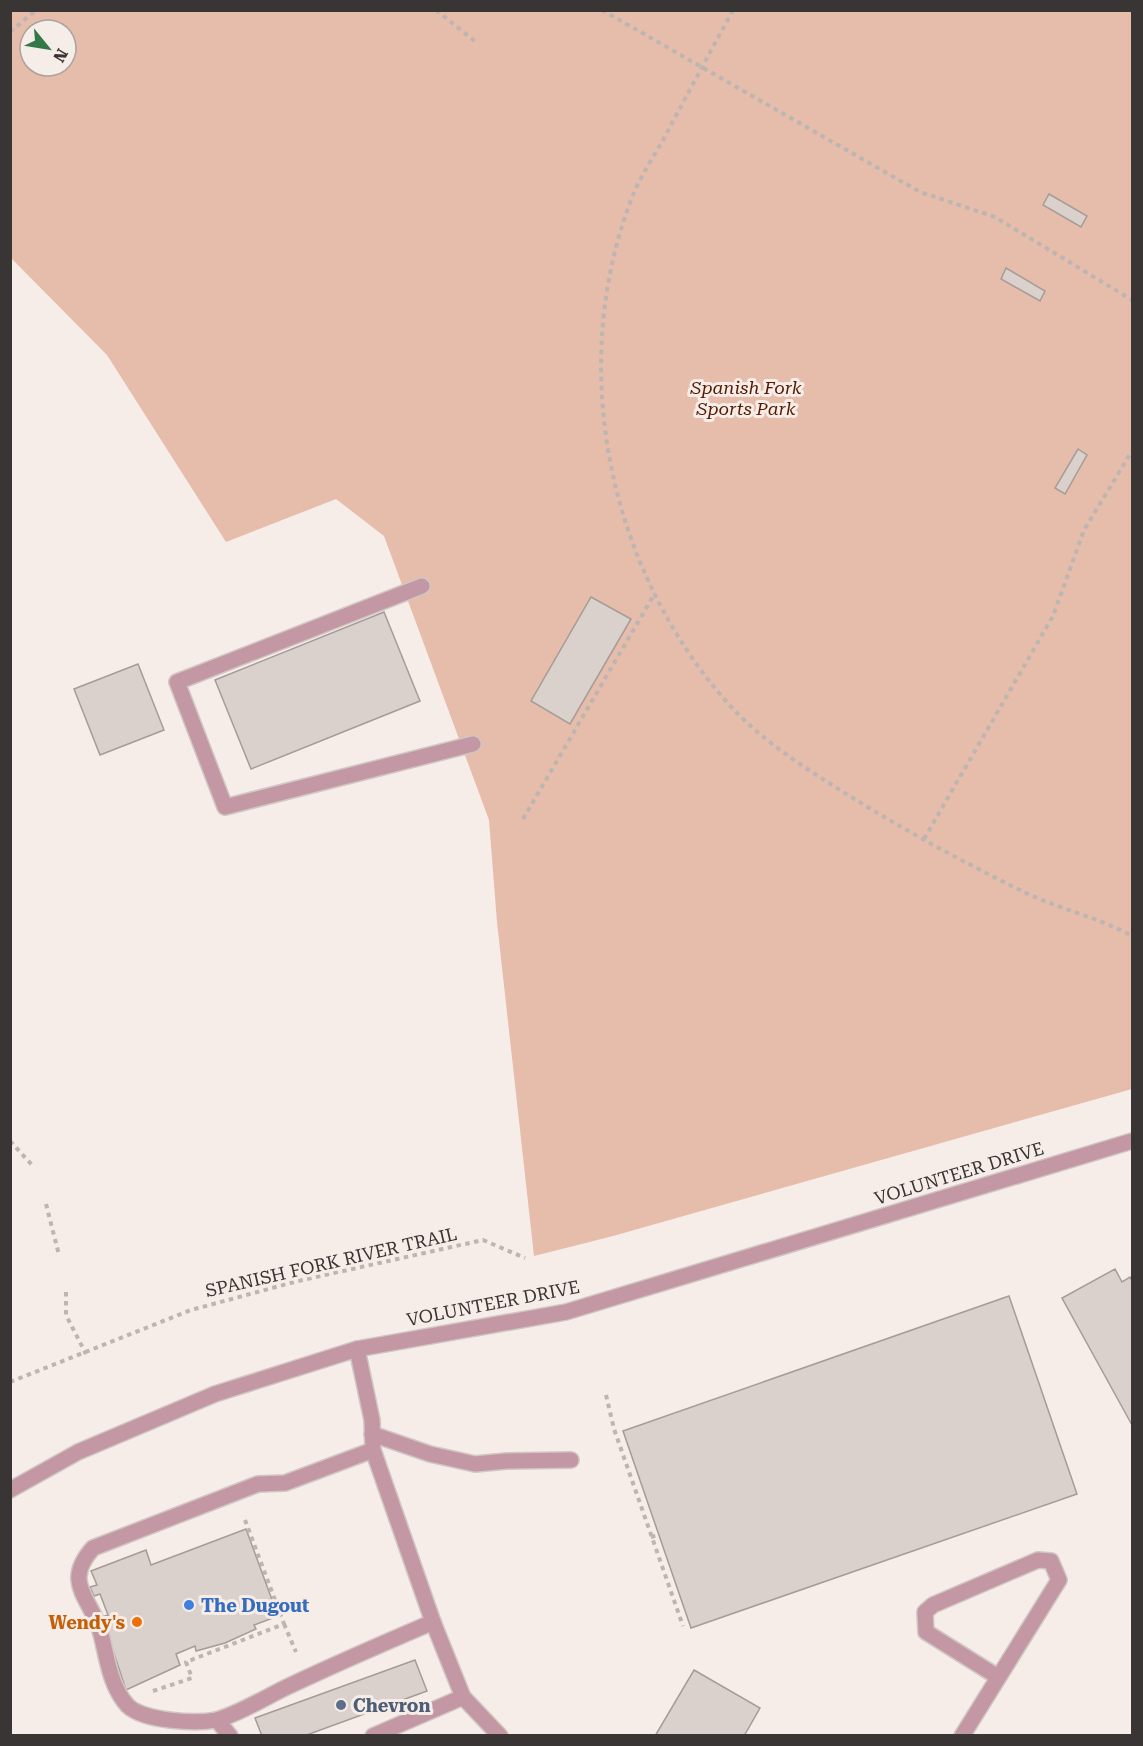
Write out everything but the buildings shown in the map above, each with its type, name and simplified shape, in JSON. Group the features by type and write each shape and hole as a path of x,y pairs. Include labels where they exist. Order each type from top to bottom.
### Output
{"street":[{"path":"422,586 177,682 225,807 473,744"},
{"name":"VOLUNTEER DRIVE","path":"10,1490 78,1452 214,1394 357,1349 566,1312 1132,1141"},
{"path":"357,1349 372,1420 373,1450 433,1622 463,1697 500,1736"},
{"path":"372,1434 430,1454 475,1464 570,1460"},
{"path":"373,1450 285,1483 258,1484 93,1548 82,1560 78,1578 82,1595 98,1623 116,1688 129,1707 148,1717 190,1721 217,1720 433,1622"},
{"path":"962,1736 1059,1580 1051,1561 1038,1560 933,1605 925,1612 926,1632 998,1677"},
{"path":"373,1736 463,1697"},
{"path":"217,1720 230,1736"}],"path":[{"path":"10,32 36,10"},
{"path":"436,10 477,43"},
{"path":"602,10 920,192 995,217 1132,300"},
{"path":"733,10 631,198 609,277 600,365 606,449 627,526 656,592 698,665 735,711 783,751 826,782 924,839 1028,894 1132,936"},
{"path":"924,839 1053,616 1084,530 1132,451"},
{"path":"523,819 656,592"},
{"path":"10,1142 32,1165"},
{"path":"46,1204 59,1255"},
{"name":"SPANISH FORK RIVER TRAIL","path":"10,1382 86,1354 191,1310 333,1273 483,1240 525,1258"},
{"path":"66,1292 66,1315 86,1354"},
{"path":"606,1395 614,1430 683,1626"},
{"path":"245,1520 296,1652"},
{"path":"651,1537 659,1535"},
{"path":"146,1693 192,1678 186,1662 284,1624"}],"green space":[{"name":"Spanish Fork Sports Park","path":"10,11 1132,11 1132,1089 613,1236 534,1256 497,922 489,820 384,536 336,499 226,542 107,355 11,258"}],"place":[{"name":"The Dugout","path":"189,1605"},
{"name":"Wendy's","path":"137,1622"},
{"name":"Chevron","path":"341,1705"}]}
